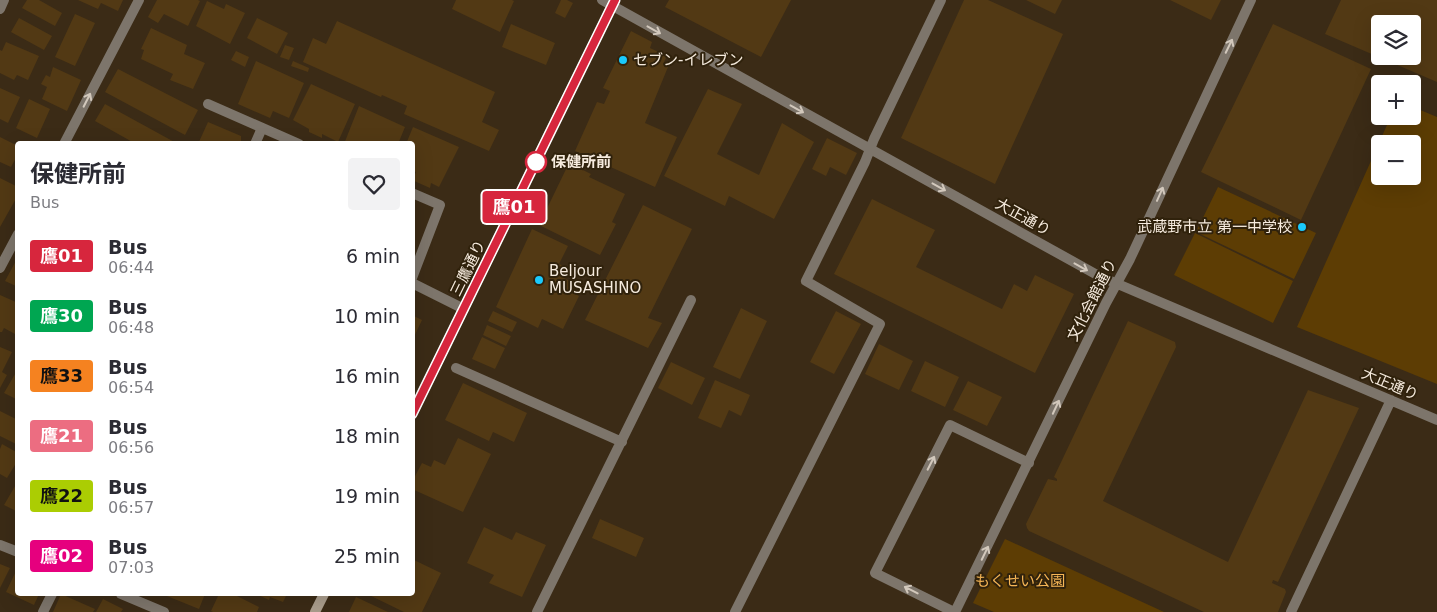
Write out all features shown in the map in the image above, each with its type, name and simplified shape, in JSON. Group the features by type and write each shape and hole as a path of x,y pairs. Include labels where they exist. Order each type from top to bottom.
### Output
{"main road":[{"name":"三鷹通り","path":"415,408 614,3"},
{"path":"315,612 323,596"}],"street":[{"path":"0,9 4,0"},
{"path":"66,141 139,0"},
{"name":"大正通り","path":"602,0 614,3 870,149 1115,284 1437,420"},
{"path":"735,612 880,324 806,281 941,0"},
{"name":"文化会館通り","path":"955,612 1115,284 1130,259 1251,0"},
{"path":"208,104 292,141"},
{"path":"256,141 262,128"},
{"path":"415,194 440,205 415,270"},
{"path":"0,268 15,240"},
{"path":"415,284 464,309"},
{"path":"537,612 691,300"},
{"path":"456,368 622,442"},
{"path":"1291,612 1391,400"},
{"path":"955,612 875,573 950,425 1029,463"},
{"path":"0,545 15,551"},
{"path":"43,612 51,596"},
{"path":"126,596 164,612"}],"green space":[{"path":"1421,110 1437,117 1437,384 1297,327 1371,161 1371,185 1421,185 1421,135 1383,135 1387,125 1421,125"},
{"path":"1218,187 1316,233 1294,279 1196,232"},
{"path":"1195,233 1293,281 1273,323 1174,275"},
{"name":"もくせい公園","path":"1005,539 1164,612 994,612 973,603"}],"building":[{"path":"27,0 39,0 62,13 55,26 22,8"},
{"path":"78,0 123,0 118,11 101,3 98,9"},
{"path":"157,0 200,1 188,26 164,14 158,23 148,17"},
{"path":"456,0 514,1 500,32 452,9"},
{"path":"561,0 573,3 565,18 555,13"},
{"path":"669,0 791,0 761,57 665,7"},
{"path":"964,0 988,0 1063,34 995,184 901,138"},
{"path":"1026,0 1062,0 1055,14"},
{"path":"1170,0 1221,0 1211,20"},
{"path":"1341,0 1437,0 1437,82 1397,65 1421,65 1421,15 1371,15 1371,54 1325,34"},
{"path":"207,1 224,9 226,4 245,13 230,44 196,26"},
{"path":"75,14 95,23 75,66 55,57"},
{"path":"19,18 52,36 44,50 11,32"},
{"path":"257,18 288,33 277,54 247,38"},
{"path":"337,21 495,92 482,122 499,130 489,151 404,114 407,106 382,95 381,97 303,62 313,38 326,44"},
{"path":"511,24 555,43 546,65 502,47"},
{"path":"1273,24 1371,69 1301,220 1201,172"},
{"path":"151,28 187,45 184,54 205,63 193,89 170,80 173,74 141,59 144,50 141,49"},
{"path":"631,31 652,42 650,48 667,56 663,64 668,67 645,123 677,137 655,187 575,151 597,102 604,104 610,91 603,88"},
{"path":"6,42 39,56 28,80 17,75 14,80 0,73 0,50 2,51"},
{"path":"285,45 294,48 289,60 280,57"},
{"path":"236,51 249,57 245,67 231,60"},
{"path":"256,61 304,83 289,118 273,111 270,118 238,104"},
{"path":"293,61 309,68 308,72 291,66"},
{"path":"53,67 81,80 67,111 42,99 47,87 41,84 46,75 50,77"},
{"path":"118,69 198,110 185,135 105,92"},
{"path":"311,84 355,104 338,141 322,134 322,138 309,132 309,129 293,120"},
{"path":"0,88 20,97 8,123 0,119"},
{"path":"708,89 742,104 717,154 759,175 782,123 814,142 774,219 729,196 725,206 664,176"},
{"path":"29,99 50,109 37,138 16,128"},
{"path":"105,104 173,141 131,141 95,121"},
{"path":"359,106 405,127 399,141 345,141"},
{"path":"208,122 241,136 241,141 199,141"},
{"path":"413,127 459,147 439,187 431,183 430,188 415,181 415,141 407,141"},
{"path":"0,137 15,144 15,160 11,167 0,162"},
{"path":"827,138 857,153 846,175 830,167 826,176 812,169"},
{"path":"569,163 591,174 589,177 625,194 612,222 616,224 600,255 539,225"},
{"path":"0,178 15,186 15,200 0,227"},
{"path":"872,199 935,230 916,267 1002,309 1014,284 1027,291 1035,275 1074,294 1035,373 834,274"},
{"path":"643,205 692,229 648,318 662,323 648,348 585,320"},
{"name":"Beljour MUSASHINO","path":"532,229 568,246 559,264 567,267 562,277 576,284 572,292 579,296 563,329 542,319 538,328 496,307"},
{"path":"15,263 15,286 5,281"},
{"path":"0,295 15,302 15,334 4,328 0,332"},
{"path":"741,308 767,321 740,379 713,367"},
{"path":"493,311 517,322 512,332 488,321"},
{"path":"836,311 861,324 834,374 810,362"},
{"path":"415,316 422,320 415,335"},
{"path":"1128,321 1175,342 1176,347 1103,501 1228,562 1308,390 1359,408 1278,582 1273,580 1272,583 1285,589 1286,592 1278,612 1204,612 1029,531 1027,528 1026,524 1048,479 1057,481 1054,477"},
{"path":"487,325 511,336 506,346 483,335"},
{"path":"482,337 505,348 495,369 472,359"},
{"path":"879,344 913,361 899,390 865,374"},
{"path":"0,347 12,352 2,372 7,375 0,388"},
{"path":"925,361 959,377 945,407 911,391"},
{"path":"671,362 705,378 692,405 658,388"},
{"path":"15,374 15,398 4,393"},
{"path":"715,380 750,395 741,416 729,410 721,428 698,418"},
{"path":"968,381 1002,397 987,426 953,410"},
{"path":"463,383 527,413 514,442 493,432 489,441 445,420"},
{"path":"0,411 15,418 15,444 0,436"},
{"path":"458,438 491,454 463,512 415,490 415,476 422,463 431,467 434,460 445,465"},
{"path":"2,444 15,451 15,465 7,478 0,474 0,449"},
{"path":"15,486 15,510 4,505"},
{"path":"600,519 644,538 636,557 592,538"},
{"path":"484,527 512,540 516,532 546,545 522,597 489,583 494,575 467,563"},
{"path":"415,560 441,573 422,612 404,612 371,596 415,596"},
{"path":"0,564 10,568 0,588"},
{"path":"15,573 15,596 38,596 34,605 6,592"},
{"path":"60,596 66,596 95,609 93,612 53,612"},
{"path":"167,596 204,596 199,609"},
{"path":"218,596 237,596 259,607 257,612 211,611"},
{"path":"260,596 286,596 283,602 270,597 269,600"},
{"path":"356,597 388,612 349,612"},
{"path":"103,599 123,609 121,612 96,612"}],"bus line":[{"name":"鷹01","path":"415,408 615,0"}],"place":[{"name":"セブン-イレブン","path":"623,60"},
{"name":"保健所前","path":"536,162"},
{"name":"武蔵野市立 第一中学校","path":"1302,227"},
{"name":"Beljour MUSASHINO","path":"539,280"}]}
